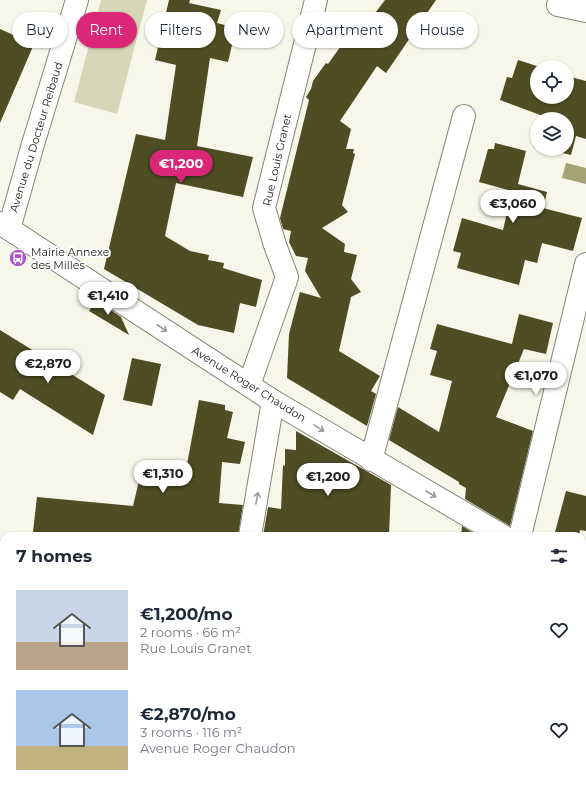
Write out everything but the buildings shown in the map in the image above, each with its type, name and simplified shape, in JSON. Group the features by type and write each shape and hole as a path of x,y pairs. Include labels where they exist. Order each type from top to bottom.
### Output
{"street":[{"name":"Avenue du Docteur Reibaud","path":"5,226 77,0"},
{"name":"Rue Louis Granet","path":"249,385 287,277 264,208 316,0"},
{"path":"558,5 586,11"},
{"path":"372,460 464,116"},
{"name":"Avenue Roger Chaudon","path":"5,226 274,401 495,532"},
{"path":"521,532 586,264"},
{"path":"251,532 274,401"}],"green space":[{"path":"101,0 147,0 137,38 137,12 98,12"},
{"path":"88,48 134,48 117,114 74,102"}],"shaded area":[{"path":"566,163 586,168 586,184 562,178"}],"place":[{"name":"Mairie Annexe des Milles","path":"18,258"}]}
